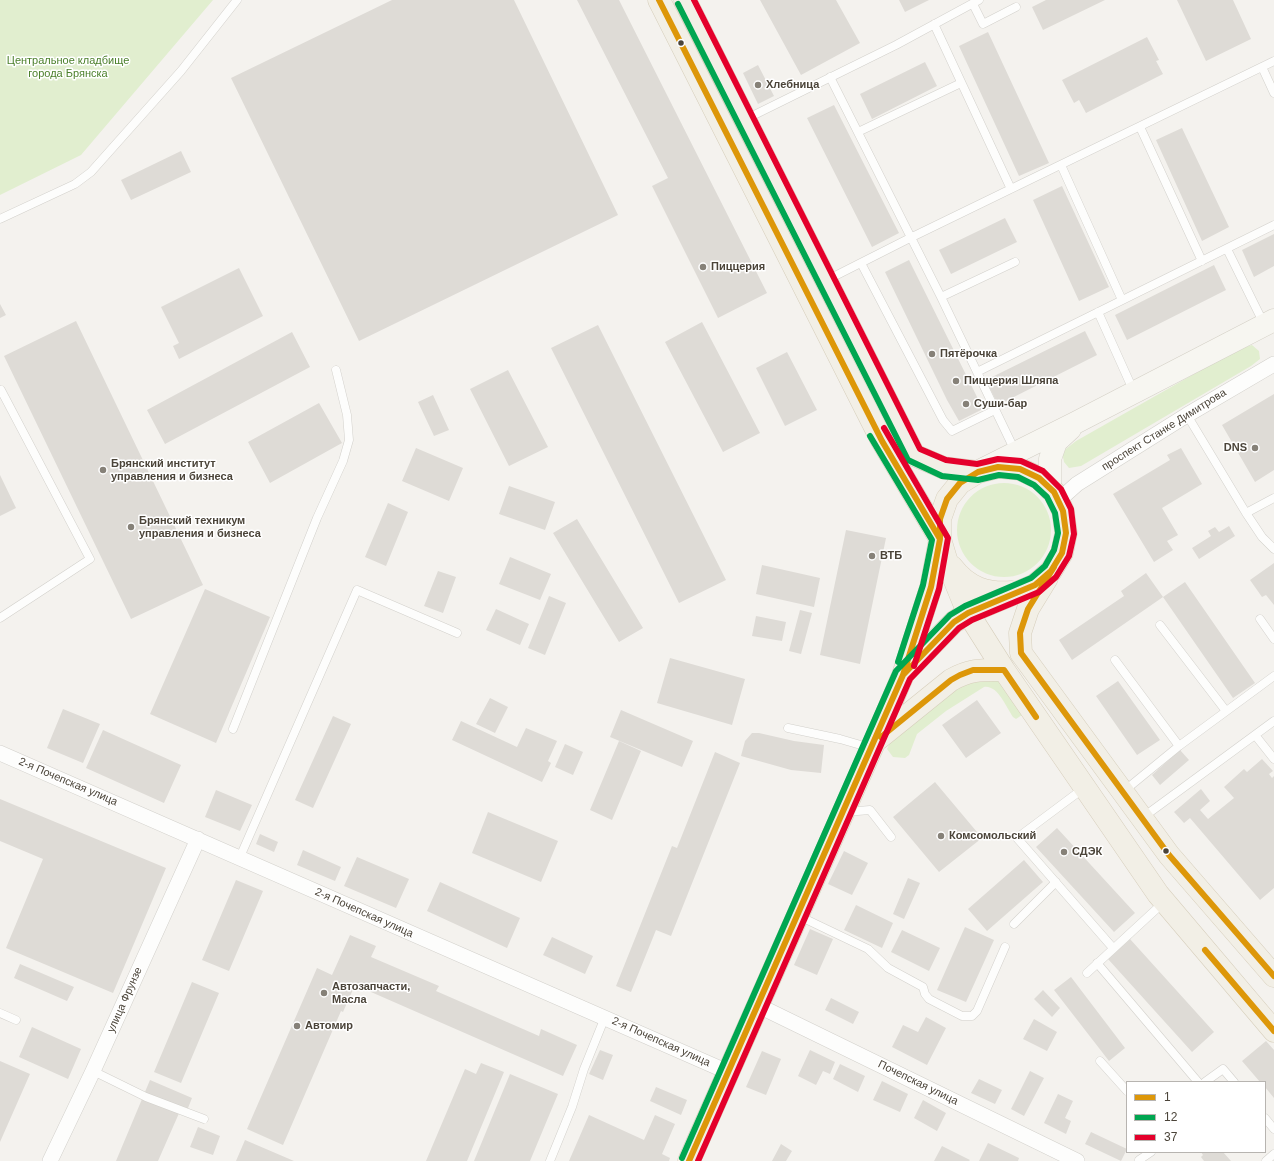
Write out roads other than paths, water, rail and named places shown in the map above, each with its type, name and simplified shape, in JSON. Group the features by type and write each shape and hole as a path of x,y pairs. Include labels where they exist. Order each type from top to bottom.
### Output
{"main road":[{"path":"659,0 882,441 958,576 975,587 995,593 1016,592"},
{"path":"685,0 914,455 944,468 978,472 998,467 1020,469 1039,478 1054,495 1063,512 1066,532 1062,553 1028,609 1020,633 1021,653 1169,855 1274,976"},
{"path":"1269,322 978,472 960,483 947,499 940,519 943,549 968,613 1004,670 1164,901 1274,1031"},
{"path":"1054,495 1050,459 1056,442 1075,423"},
{"path":"690,1161 728,1072 759,1006 874,745 903,675 943,549"},
{"path":"903,675 954,622 968,613 1035,585 1051,571"},
{"path":"874,745 951,680 973,670 1004,670"}],"street":[{"name":"проспект Станке Димитрова","path":"1054,495 1077,484 1187,415 1274,364"},
{"name":"2-я Почепская улица","path":"0,753 728,1072"},
{"name":"улица Фрунзе","path":"50,1161 93,1071 198,839"},
{"name":"Почепская улица","path":"759,1006 1078,1161"}],"lane":[{"path":"0,219 75,184 91,172 181,71 237,0"},
{"path":"745,120 896,45 976,2 983,24 1016,7"},
{"path":"934,24 1011,190"},
{"path":"826,281 910,238 1274,61"},
{"path":"1262,67 1274,93"},
{"path":"830,77 941,297 1016,453"},
{"path":"858,132 961,83"},
{"path":"1140,127 1202,261"},
{"path":"1061,165 1122,300"},
{"path":"977,372 1274,225"},
{"path":"1227,249 1269,322"},
{"path":"941,297 1015,262"},
{"path":"861,263 943,420 952,431 995,410"},
{"path":"1098,312 1134,392"},
{"path":"233,729 317,518 343,461 349,440 347,415 336,370"},
{"path":"0,618 90,559 1,390"},
{"path":"1187,415 1246,513 1262,537 1274,549"},
{"path":"1246,513 1274,498"},
{"path":"240,857 358,590 457,632"},
{"path":"1260,619 1274,639"},
{"path":"1160,625 1226,711"},
{"path":"1116,660 1179,746"},
{"path":"1122,792 1179,746 1274,676"},
{"path":"1142,818 1274,721"},
{"path":"788,728 874,745"},
{"path":"1254,735 1274,758"},
{"path":"1084,787 1018,838 1113,948"},
{"path":"844,812 870,810 891,837"},
{"path":"1014,924 1056,882"},
{"path":"1087,973 1164,901"},
{"path":"798,915 868,949 888,968 923,988 929,999 962,1016 972,1016 976,1011 1005,946"},
{"path":"1096,963 1197,1081"},
{"path":"0,1013 16,1020"},
{"path":"550,1161 572,1107 584,1069 605,1017"},
{"path":"1100,1061 1126,1090"},
{"path":"1206,1081 1223,1068 1233,1081"},
{"path":"93,1071 146,1097 204,1119"},
{"path":"1266,1119 1274,1129"},
{"path":"1140,1158 1149,1153"},
{"path":"1266,1161 1274,1154"}],"place":[{"name":"Хлебница","path":"758,85"},
{"name":"Пиццерия","path":"703,267"},
{"name":"Пятёрочка","path":"932,354"},
{"name":"Пиццерия Шляпа","path":"956,381"},
{"name":"Суши-бар","path":"966,404"},
{"name":"DNS","path":"1255,448"},
{"name":"Брянский институт управления и бизнеса","path":"103,470"},
{"name":"Брянский техникум управления и бизнеса","path":"131,527"},
{"name":"ВТБ","path":"872,556"},
{"name":"Комсомольский","path":"941,836"},
{"name":"СДЭК","path":"1064,852"},
{"name":"Автозапчасти, Масла","path":"324,993"},
{"name":"Автомир","path":"297,1026"}],"park label":[{"name":"Центральное кладбище города Брянска","path":"68,67"}]}
